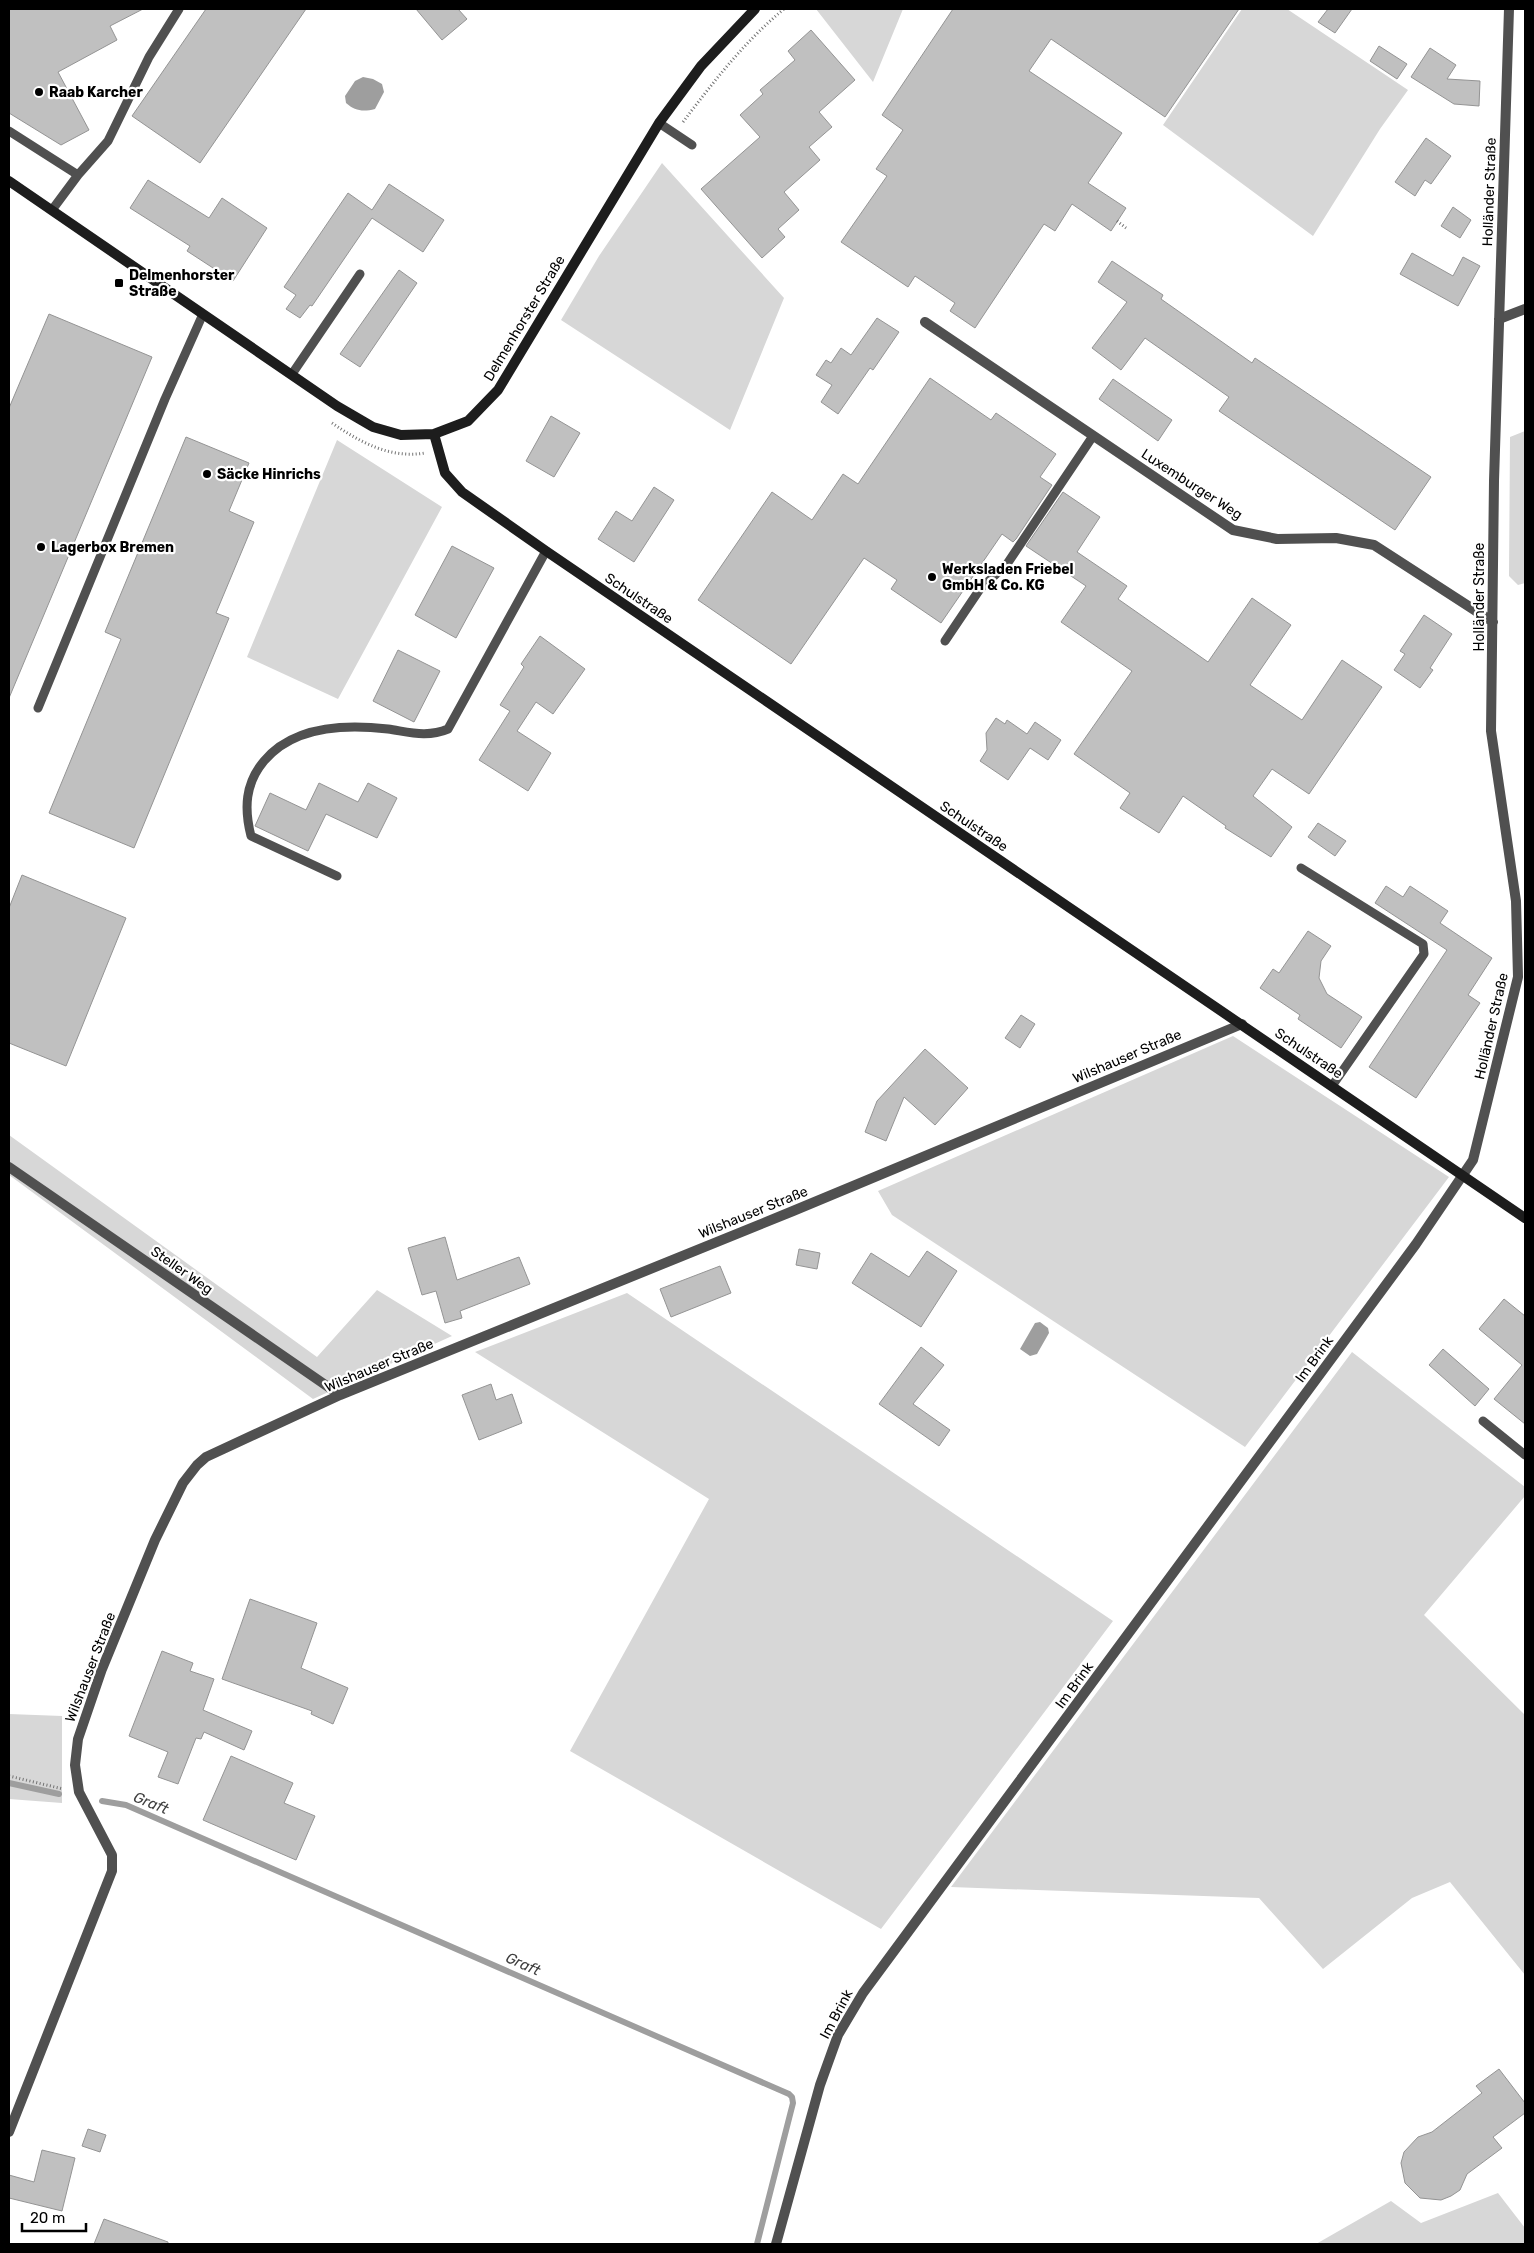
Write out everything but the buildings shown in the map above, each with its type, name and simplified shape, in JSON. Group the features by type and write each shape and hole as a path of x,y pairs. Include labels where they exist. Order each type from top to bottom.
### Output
{"street":[{"name":"Delmenhorster Straße","path":"9,182 337,406 373,427 401,435 434,434 468,421 498,390 658,123 702,66 755,9"},
{"name":"Holländer Straße","path":"1462,1176 1474,1160 1518,977 1516,901 1491,731 1494,481 1509,9"},
{"path":"1499,319 1525,308"},
{"name":"Luxemburger Weg","path":"925,322 1233,530 1277,539 1336,538 1374,545 1493,622"},
{"name":"Schulstraße","path":"434,434 445,473 462,492 1525,1218"},
{"name":"Wilshauser Straße","path":"9,2132 112,1871 112,1855 78,1792 75,1765 81,1727 117,1632 156,1540 183,1483 197,1465 206,1457 340,1395 802,1207 1242,1024"},
{"name":"Steller Weg","path":"9,1167 340,1395"},
{"name":"Im Brink","path":"776,2244 826,2068 838,2035 863,1993 1416,1244 1462,1176"}],"lane":[{"path":"52,210 78,175 108,141 149,57 179,9"},
{"path":"658,123 692,145"},
{"path":"9,131 78,175"},
{"path":"292,374 360,274"},
{"path":"38,708 165,399 203,314"},
{"path":"946,640 980,589 1008,564 1093,436"},
{"path":"337,876 251,836 246,817 247,791 257,769 275,748 298,735 331,729 370,727 422,735 436,734 448,729 546,551"},
{"path":"1301,868 1422,944 1424,949 1424,954 1332,1086"},
{"path":"1483,1421 1525,1455"}],"path":[{"path":"674,134 718,75 765,25 784,9"},
{"path":"1117,222 1126,228"},
{"path":"9,1776 78,1792"}],"shaded area":[{"path":"816,9 903,9 873,82"},
{"path":"1242,9 1287,9 1408,90 1380,129 1313,236 1163,125"},
{"path":"363,77 373,79 382,84 384,92 375,109 359,110 346,103 345,96 355,81"},
{"path":"662,163 784,298 730,430 561,320 599,256"},
{"path":"1525,431 1525,583 1518,585 1509,576 1510,437"},
{"path":"337,440 442,507 338,699 247,657"},
{"path":"1233,1036 1449,1177 1245,1447 892,1215 878,1191"},
{"path":"9,1135 317,1357 377,1290 452,1336 313,1399 9,1175"},
{"path":"627,1293 1113,1621 881,1929 570,1751 709,1499 475,1352"},
{"path":"1040,1322 1048,1328 1049,1333 1037,1354 1030,1356 1020,1349 1035,1323"},
{"path":"1352,1352 1525,1487 1525,1496 1424,1615 1525,1715 1525,1975 1450,1882 1412,1898 1323,1969 1259,1898 951,1887"},
{"path":"9,1714 62,1716 62,1803 9,1799"},
{"path":"1498,2193 1525,2228 1525,2244 1316,2244 1391,2201 1421,2223"}],"waterway":[{"path":"9,1783 59,1794"},
{"name":"Graft","path":"102,1801 126,1805 789,2094 792,2097 793,2103 757,2244"}],"place":[{"name":"Raab Karcher","path":"39,92"},
{"name":"Delmenhorster Straße","path":"119,283"},
{"name":"Säcke Hinrichs","path":"207,474"},
{"name":"Lagerbox Bremen","path":"41,547"},
{"name":"Werksladen Friebel GmbH & Co. KG","path":"932,577"}]}
